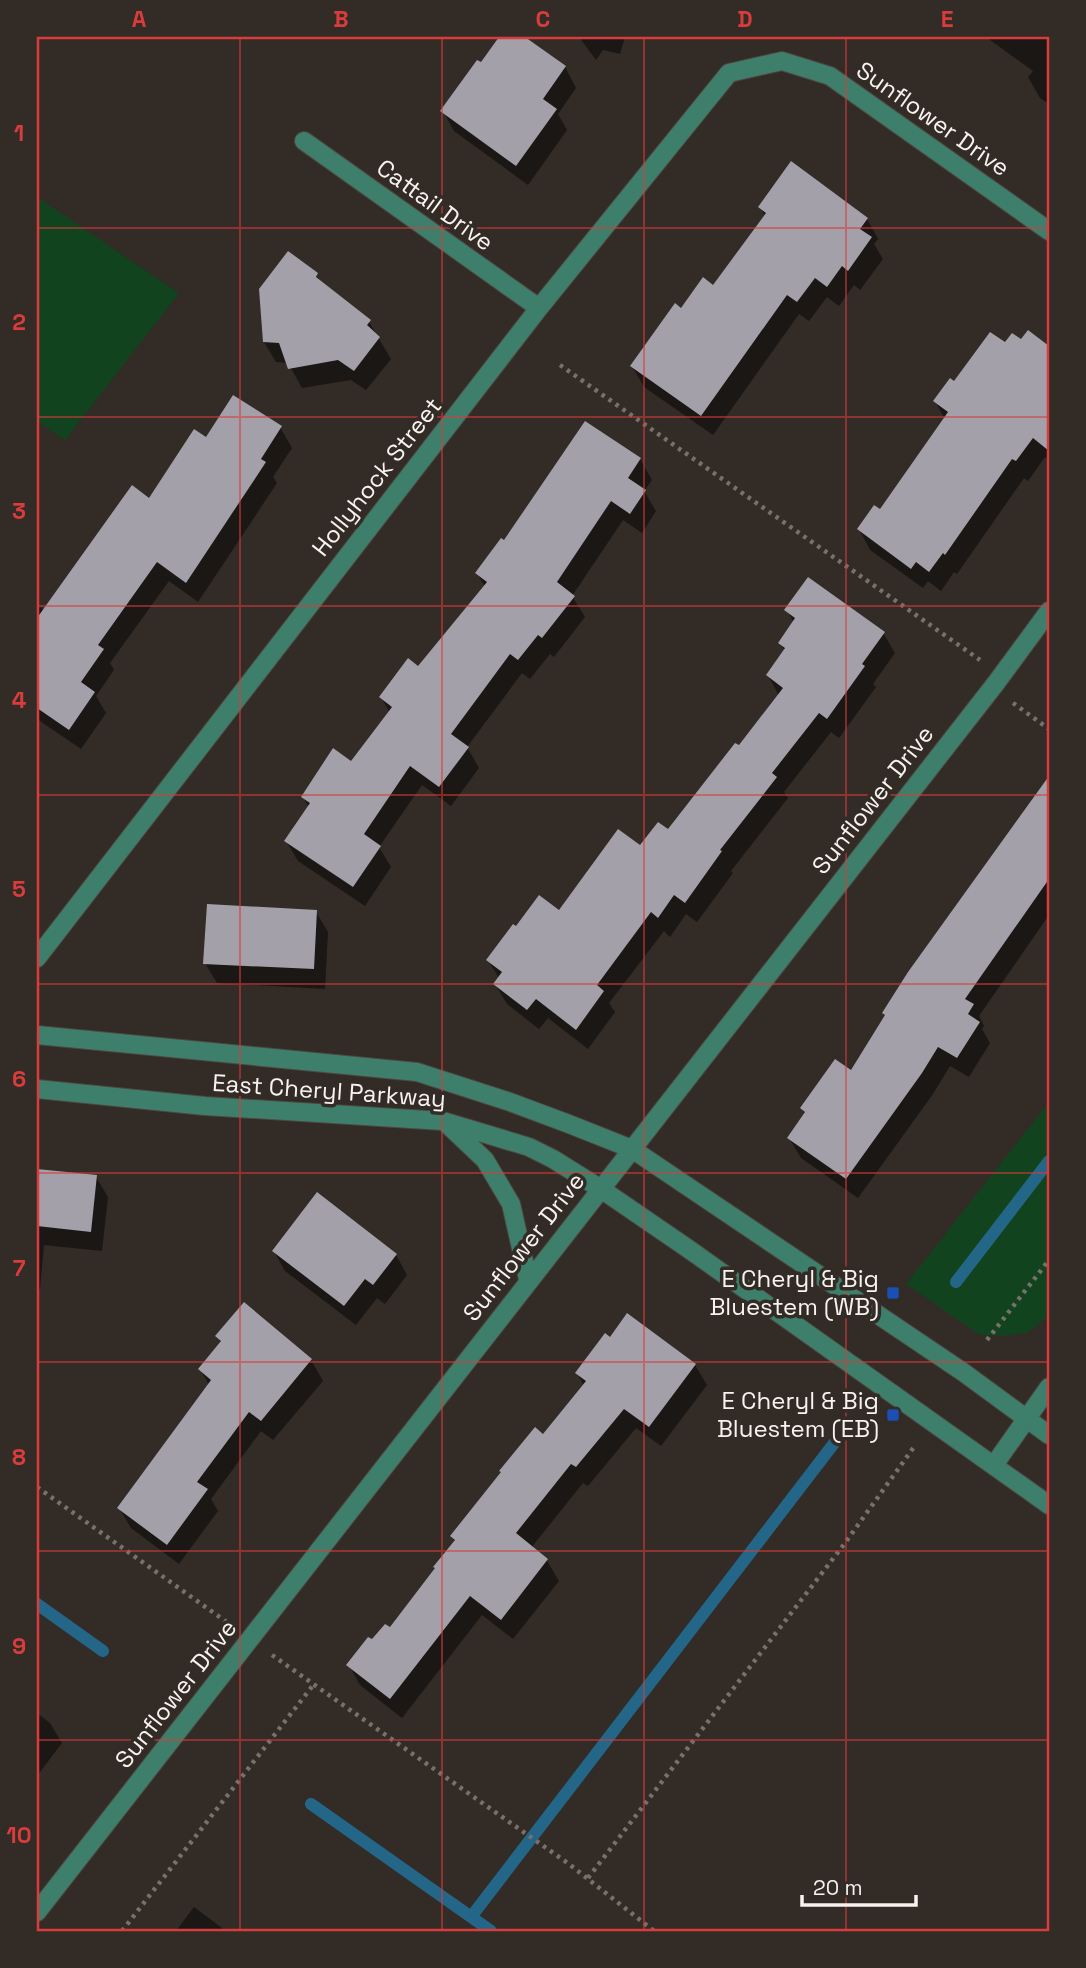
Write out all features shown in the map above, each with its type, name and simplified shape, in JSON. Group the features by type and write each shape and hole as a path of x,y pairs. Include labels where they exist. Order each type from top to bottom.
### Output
{"street":[{"name":"Sunflower Drive","path":"782,61 830,76 1049,231"},
{"name":"Hollyhock Street","path":"37,958 538,308 729,73 782,61"},
{"name":"Cattail Drive","path":"304,141 538,308"},
{"name":"Sunflower Drive","path":"37,1912 1049,611"},
{"name":"East Cheryl Parkway","path":"37,1035 417,1072 510,1102 632,1149 963,1372 1049,1435"},
{"name":"East Cheryl Parkway","path":"37,1089 205,1106 443,1121 529,1147 601,1189 690,1250 1049,1505"},
{"path":"443,1121 485,1160 511,1204 528,1279"},
{"path":"994,1465 1049,1387"}],"path":[{"path":"560,365 981,660"},
{"path":"1009,700 1049,729"},
{"path":"987,1340 1049,1260"},
{"path":"589,1878 845,1543 914,1447"},
{"path":"37,1487 236,1629"},
{"path":"264,1650 589,1878 654,1931"},
{"path":"122,1931 314,1684"}],"green space":[{"path":"37,197 179,293 65,440 37,421"},
{"path":"1049,1102 1049,1316 1028,1332 1008,1336 980,1335 906,1284"}],"building":[{"path":"499,37 525,37 566,66 543,99 557,109 516,166 440,111 477,60 481,62"},
{"path":"791,161 868,218 860,229 872,237 848,271 842,266 827,287 815,278 797,302 787,295 701,416 630,366 675,303 681,308 703,277 713,285 766,213 758,207"},
{"path":"288,251 318,273 316,277 371,320 367,325 380,337 354,371 338,360 288,369 279,343 263,342 259,289"},
{"path":"1028,330 1049,346 1049,451 1033,438 1016,461 1012,459 945,555 943,553 929,572 916,562 911,569 857,529 874,505 880,509 948,412 933,401 950,378 954,381 990,332 1005,342 1012,333 1021,339"},
{"path":"233,395 282,426 261,459 266,462 186,583 157,562 98,645 104,649 81,682 95,692 69,730 37,708 37,618 132,485 149,498 194,429 206,437"},
{"path":"585,421 641,458 628,478 646,490 630,514 611,501 557,582 575,596 542,638 538,635 518,660 510,654 451,734 469,747 439,787 410,766 364,834 381,846 353,887 284,841 310,803 301,797 333,748 351,761 392,707 379,697 408,658 418,666 487,582 475,573 501,538 504,540"},
{"path":"808,577 885,632 862,664 865,666 827,719 819,713 772,773 777,777 720,850 722,851 685,903 674,895 658,918 651,912 597,985 604,991 576,1030 536,999 527,1010 493,984 502,972 486,960 539,895 559,910 618,829 640,845 658,822 668,829 735,743 739,745 783,688 766,675 785,648 778,643 795,618 784,610"},
{"path":"1049,776 1049,879 965,999 974,1004 968,1014 980,1022 957,1058 938,1047 846,1179 787,1138 805,1112 800,1108 835,1059 851,1070 908,972"},
{"path":"207,904 317,910 314,969 203,964"},
{"path":"37,1169 97,1175 91,1232 37,1226"},
{"path":"317,1192 397,1254 373,1285 365,1279 344,1306 272,1251"},
{"path":"244,1302 312,1359 261,1421 249,1412 197,1482 208,1489 167,1545 117,1508 211,1380 198,1369 221,1341 215,1336"},
{"path":"627,1313 696,1364 649,1427 624,1409 576,1467 571,1464 516,1533 548,1559 501,1620 470,1596 390,1699 346,1665 368,1637 372,1639 385,1624 390,1627 455,1540 450,1536 501,1472 499,1471 535,1427 543,1434 586,1381 575,1373 605,1333 610,1337"}],"waterway":[{"path":"956,1282 1049,1161"},
{"path":"471,1917 835,1442"},
{"path":"37,1604 103,1651"},
{"path":"311,1804 491,1931"}],"place":[{"name":"E Cheryl & Big Bluestem (WB)","path":"893,1293"},
{"name":"E Cheryl & Big Bluestem (EB)","path":"893,1415"}]}
